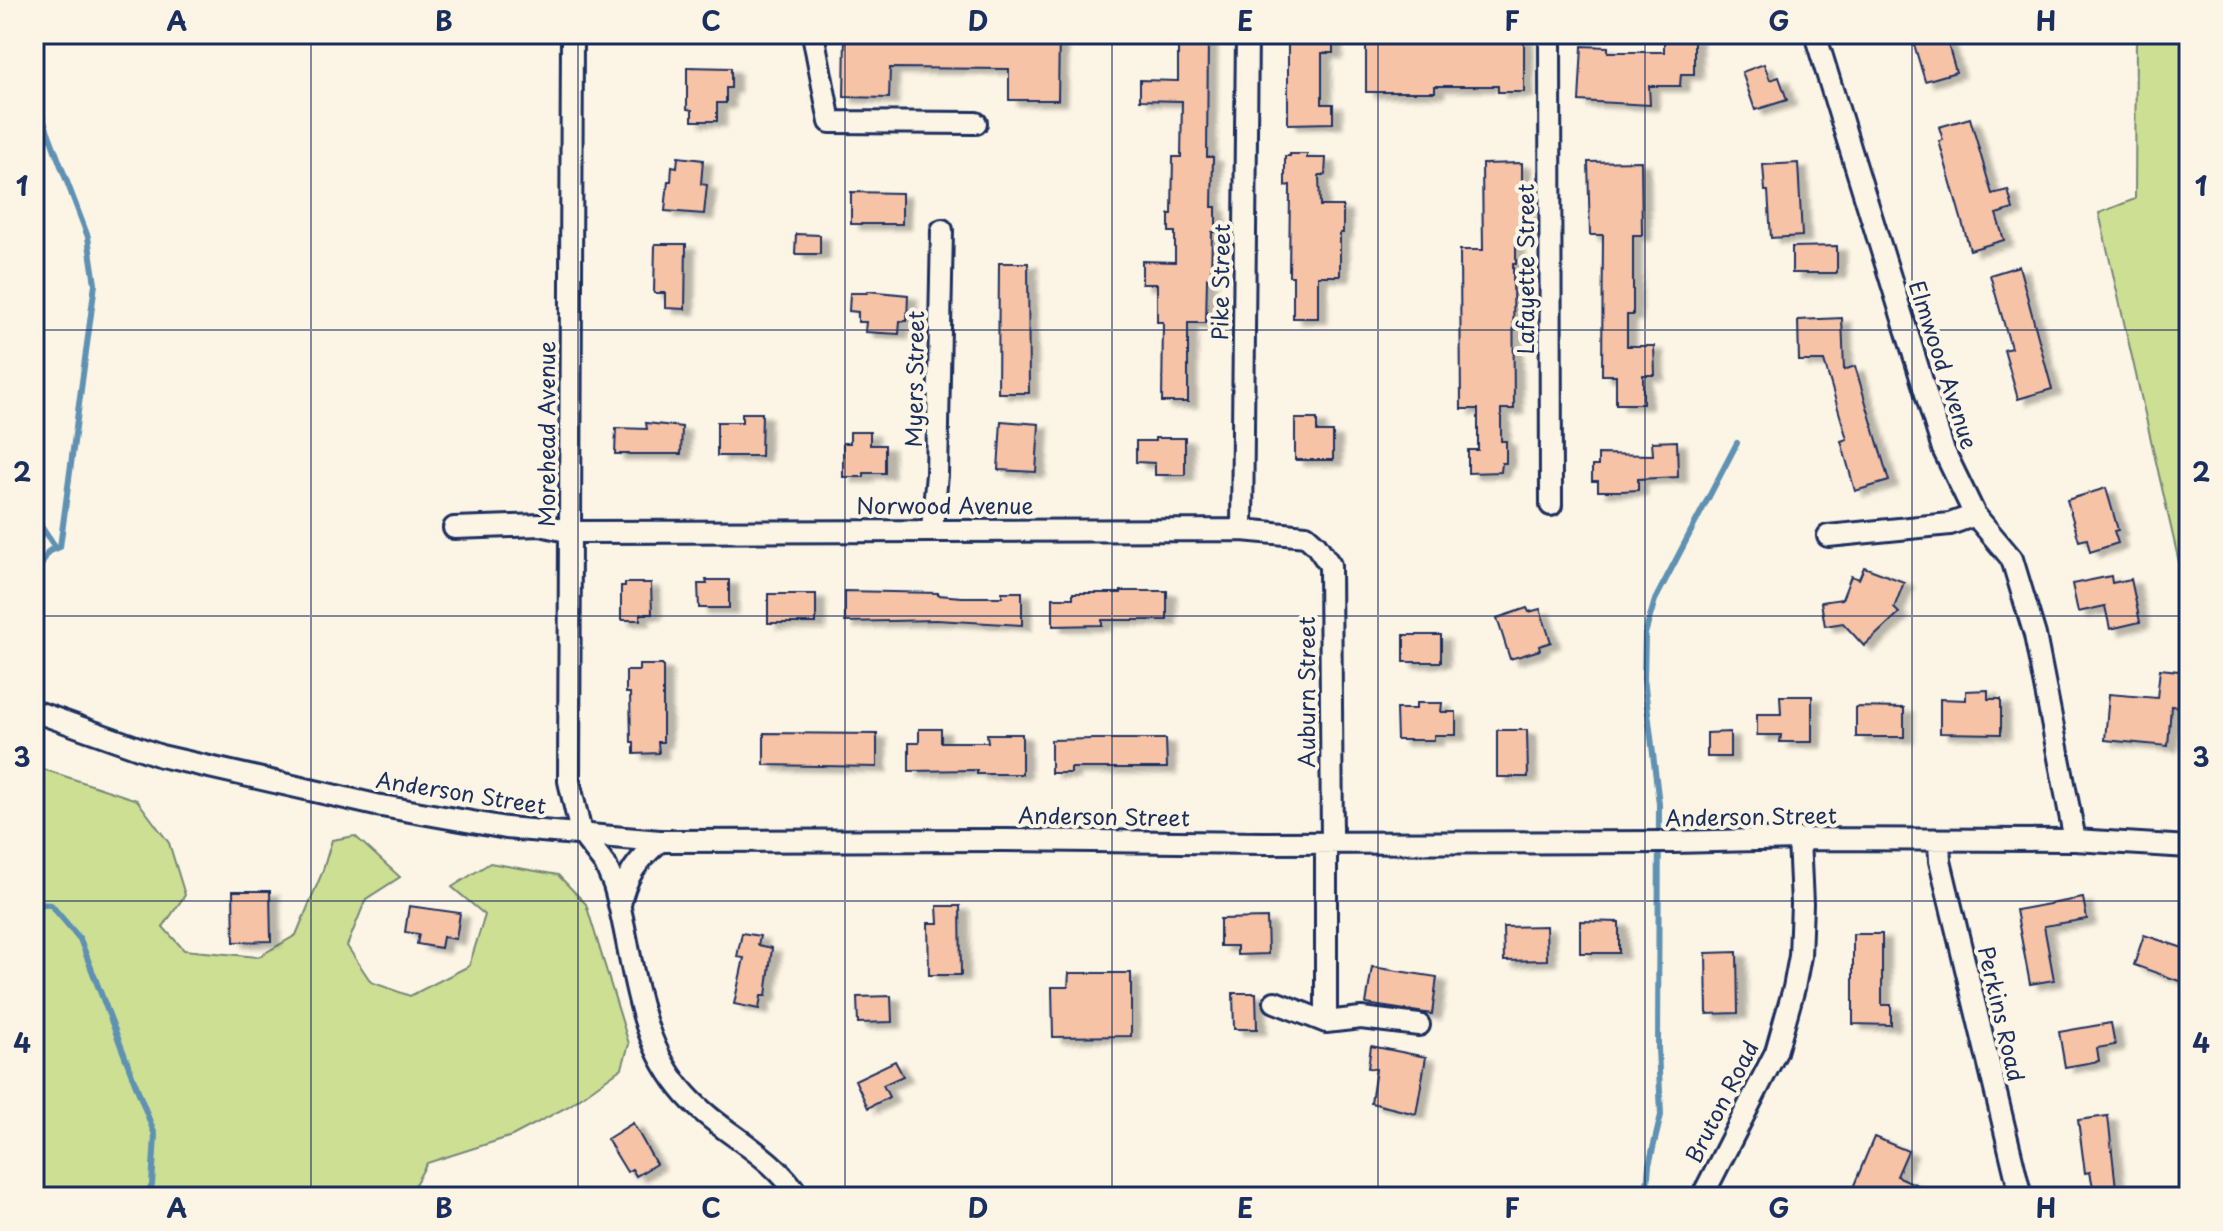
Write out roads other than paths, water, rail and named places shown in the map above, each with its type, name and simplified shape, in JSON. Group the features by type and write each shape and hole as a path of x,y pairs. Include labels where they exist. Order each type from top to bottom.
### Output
{"street":[{"name":"Morehead Avenue","path":"572,34 569,781 581,833"},
{"path":"813,34 830,122 976,123"},
{"name":"Pike Street","path":"1242,530 1247,34"},
{"name":"Lafayette Street","path":"1550,34 1551,505"},
{"name":"Elmwood Avenue","path":"1815,34 1943,449 1975,515 2012,559 2035,635 2075,840"},
{"name":"Myers Street","path":"932,529 937,474 942,230"},
{"path":"1828,536 1950,524 1975,515"},
{"name":"Norwood Avenue","path":"454,528 541,525 571,532 1242,530 1306,536 1316,545"},
{"name":"Auburn Street","path":"1316,545 1330,565 1326,1022"},
{"name":"Anderson Street","path":"34,711 161,756 376,805 506,828 660,841 1329,843 2075,840 2189,847"},
{"path":"581,833 605,864 620,905 646,1028 667,1068 688,1097 779,1171 799,1197"},
{"name":"Bruton Road","path":"1702,1197 1776,1052 1794,988 1800,956 1802,904 1799,839"},
{"path":"620,905 623,886 630,872 660,841"},
{"name":"Perkins Road","path":"1939,841 1940,861 2021,1197"},
{"path":"1275,1002 1326,1022 1361,1018 1419,1025"}],"waterway":[{"path":"34,95 88,237 95,284 60,547 48,552"},
{"path":"1646,1197 1649,1165 1661,1115 1658,1048 1659,804 1644,679 1645,634 1655,600 1737,443"},
{"path":"34,516 55,547 48,552 34,580"},
{"path":"34,904 51,905 80,939 155,1135 152,1185 146,1197"}]}
